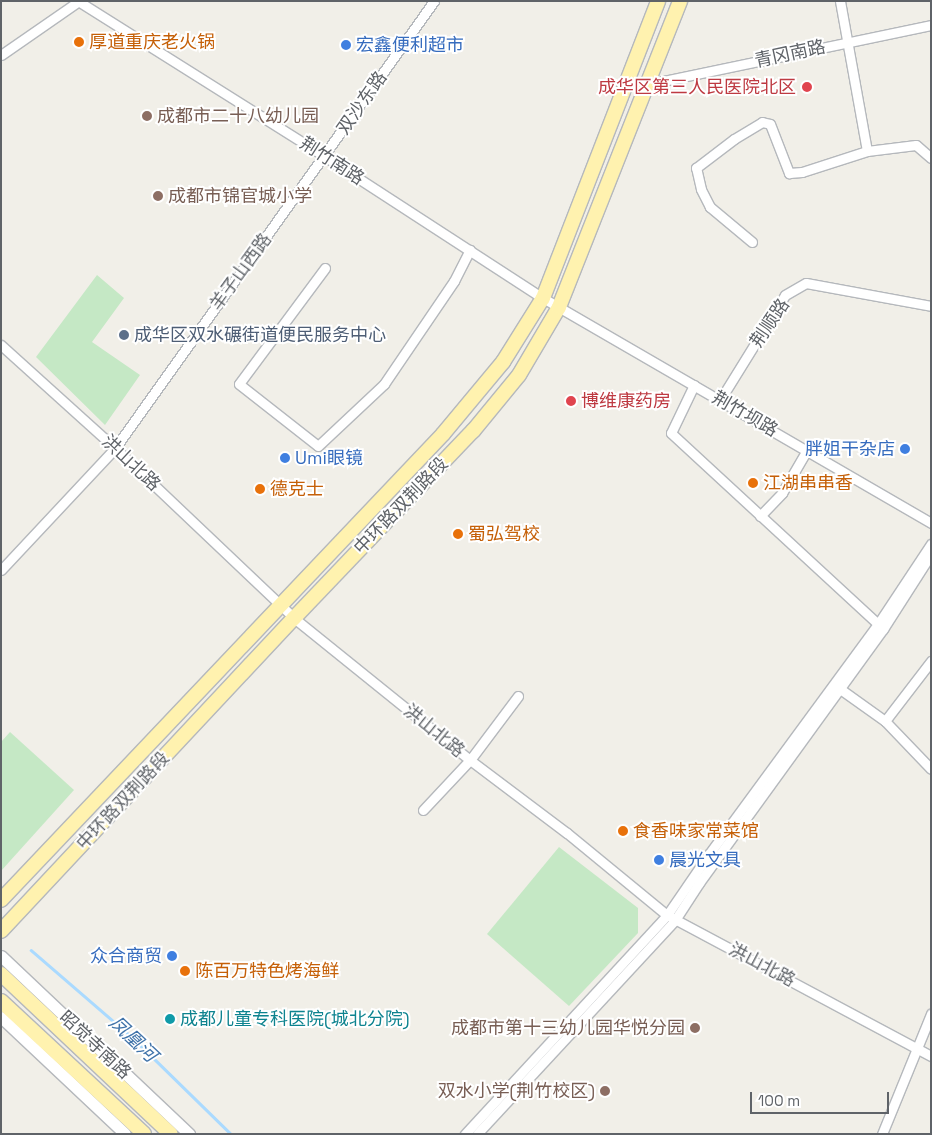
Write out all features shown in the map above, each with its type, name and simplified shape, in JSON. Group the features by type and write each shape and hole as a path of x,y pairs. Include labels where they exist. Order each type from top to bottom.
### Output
{"main road":[{"name":"中环路双荆路段","path":"1,900 443,434 503,362 543,298 658,1"},
{"name":"中环路双荆路段","path":"1,932 294,618 473,431 520,375 559,307 649,84 680,1"},
{"name":"昭觉寺南路","path":"1,974 171,1134"},
{"name":"昭觉寺南路","path":"1,1001 144,1134"}],"street":[{"name":"荆竹南路","path":"78,1 559,307"},
{"path":"1,55 78,1"},
{"name":"双沙东路","path":"324,156 434,1"},
{"path":"840,1 867,151"},
{"name":"青冈南路","path":"649,84 931,25"},
{"path":"752,242 710,207 701,189 696,168 734,139 762,122 770,124 779,144 784,165 789,173 802,172 867,151 916,145 931,158"},
{"name":"羊子山西路","path":"1,570 115,448 324,156"},
{"path":"325,268 239,384 318,446 384,384 454,281 470,250"},
{"name":"荆顺路","path":"720,400 786,296 806,283 931,306"},
{"name":"荆竹坝路","path":"559,307 931,523"},
{"name":"洪山北路","path":"1,345 115,448 294,618 470,760 567,833 671,917 931,1056"},
{"path":"694,385 670,432 878,624"},
{"path":"760,516 782,493 806,450"},
{"path":"837,687 931,544"},
{"path":"472,1132 671,917 709,854 883,629 931,554"},
{"path":"885,721 931,661"},
{"path":"837,687 885,721 931,769"},
{"path":"423,810 470,760 518,696"},
{"name":"昭觉寺南路","path":"1,956 189,1134"},
{"path":"882,1134 931,1014"},
{"path":"1,1017 125,1134"}],"green space":[{"path":"97,275 124,298 92,342 140,375 105,425 36,357"},
{"path":"10,732 74,790 1,871 1,742"},
{"path":"559,847 638,908 638,933 569,1006 487,934"}],"waterway":[{"name":"凤凰河","path":"31,950 134,1039 231,1134"}],"place":[{"name":"厚道重庆老火锅","path":"79,42"},
{"name":"宏鑫便利超市","path":"346,45"},
{"name":"成华区第三人民医院北区","path":"807,87"},
{"name":"成都市二十八幼儿园","path":"147,116"},
{"name":"成都市锦官城小学","path":"158,196"},
{"name":"成华区双水碾街道便民服务中心","path":"124,335"},
{"name":"博维康药房","path":"571,401"},
{"name":"胖姐干杂店","path":"905,449"},
{"name":"Umi眼镜","path":"285,458"},
{"name":"江湖串串香","path":"753,483"},
{"name":"德克士","path":"260,489"},
{"name":"蜀弘驾校","path":"458,534"},
{"name":"食香味家常菜馆","path":"623,831"},
{"name":"晨光文具","path":"659,860"},
{"name":"众合商贸","path":"172,956"},
{"name":"陈百万特色烤海鲜","path":"185,971"},
{"name":"成都儿童专科医院(城北分院)","path":"170,1019"},
{"name":"成都市第十三幼儿园华悦分园","path":"695,1028"},
{"name":"双水小学(荆竹校区)","path":"605,1091"}]}
